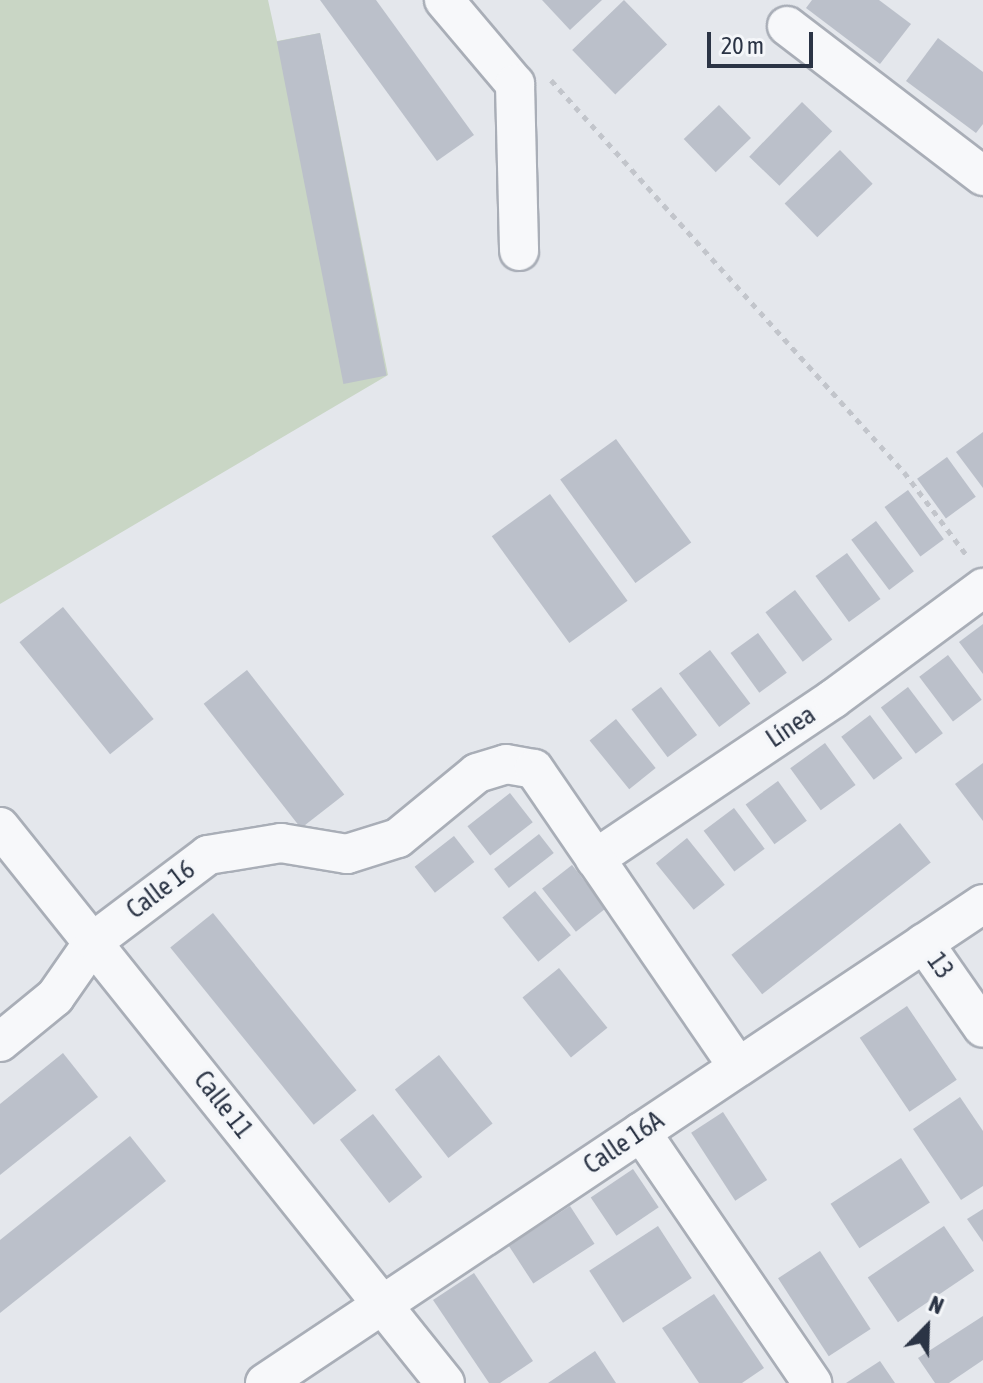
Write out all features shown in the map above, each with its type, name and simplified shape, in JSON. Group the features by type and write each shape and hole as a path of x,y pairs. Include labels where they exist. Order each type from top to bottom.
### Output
{"street":[{"path":"444,0 515,84 519,251"},
{"path":"787,26 983,176"},
{"name":"Línea","path":"595,859 833,699 979,576"},
{"name":"Calle 16","path":"0,1042 55,997 94,941 208,855 281,843 347,854 398,838 477,773 506,764 534,769 595,859"},
{"name":"Calle 11","path":"0,827 445,1383"},
{"path":"595,859 738,1067"},
{"name":"Calle 16A","path":"265,1383 983,904"},
{"name":"13","path":"924,943 983,1028"},
{"path":"641,1132 812,1383"}],"path":[{"path":"548,76 904,472 979,576"}],"green space":[{"path":"0,0 268,0 277,41 320,33 388,375 0,604"}],"building":[{"path":"320,0 376,0 474,135 437,161"},
{"path":"542,0 602,0 570,30"},
{"path":"624,0 667,45 615,95 572,50"},
{"path":"812,0 879,0 911,24 880,64 806,8"},
{"path":"320,33 387,376 343,384 277,41"},
{"path":"938,38 983,72 983,124 976,133 906,81"},
{"path":"802,102 832,131 779,186 749,157"},
{"path":"719,105 751,138 716,172 684,139"},
{"path":"840,150 873,184 817,237 785,203"},
{"path":"983,432 983,488 956,452"},
{"path":"616,439 691,543 635,583 560,480"},
{"path":"947,457 976,497 946,518 917,479"},
{"path":"908,490 944,539 920,556 885,507"},
{"path":"550,494 628,601 569,643 492,536"},
{"path":"876,521 914,571 889,590 851,540"},
{"path":"847,553 881,599 849,622 815,576"},
{"path":"795,590 832,640 803,662 765,612"},
{"path":"63,607 154,719 110,754 19,642"},
{"path":"983,624 983,674 959,642"},
{"path":"758,633 787,673 759,693 730,653"},
{"path":"710,650 750,704 719,727 679,673"},
{"path":"948,655 982,700 953,721 919,677"},
{"path":"247,670 344,795 301,828 204,704"},
{"path":"661,687 697,735 668,757 631,709"},
{"path":"908,687 943,733 916,754 881,707"},
{"path":"870,715 902,758 874,780 841,737"},
{"path":"616,719 656,768 629,789 590,740"},
{"path":"825,743 856,785 821,810 790,768"},
{"path":"983,763 983,821 955,784"},
{"path":"778,781 807,821 774,844 746,805"},
{"path":"510,793 533,822 490,855 467,826"},
{"path":"734,808 765,849 734,872 704,831"},
{"path":"900,823 931,862 762,994 731,955"},
{"path":"539,834 554,853 509,888 494,869"},
{"path":"454,836 474,862 435,893 415,867"},
{"path":"687,838 725,885 694,910 656,863"},
{"path":"572,865 606,908 576,932 542,888"},
{"path":"535,891 571,935 538,962 502,917"},
{"path":"213,913 356,1090 314,1125 170,948"},
{"path":"559,968 607,1028 571,1057 522,998"},
{"path":"907,1006 957,1080 910,1112 860,1038"},
{"path":"63,1053 98,1097 0,1175 0,1104"},
{"path":"439,1055 493,1124 448,1158 395,1089"},
{"path":"960,1097 983,1131 983,1186 961,1200 913,1129"},
{"path":"723,1112 767,1180 735,1201 691,1133"},
{"path":"373,1114 422,1177 389,1203 340,1140"},
{"path":"130,1136 166,1181 0,1313 0,1240"},
{"path":"901,1158 930,1202 859,1248 831,1204"},
{"path":"633,1169 659,1207 616,1236 591,1198"},
{"path":"570,1206 595,1244 533,1283 509,1246"},
{"path":"983,1209 983,1242 967,1219"},
{"path":"658,1226 692,1278 623,1323 589,1271"},
{"path":"944,1226 974,1271 898,1322 868,1277"},
{"path":"820,1251 871,1329 829,1356 778,1278"},
{"path":"474,1273 533,1361 500,1383 489,1383 433,1300"},
{"path":"714,1294 764,1368 742,1383 699,1383 662,1328"},
{"path":"983,1316 983,1360 949,1383 935,1383 918,1358"},
{"path":"595,1351 616,1383 548,1383"},
{"path":"880,1361 895,1383 846,1383"}]}
